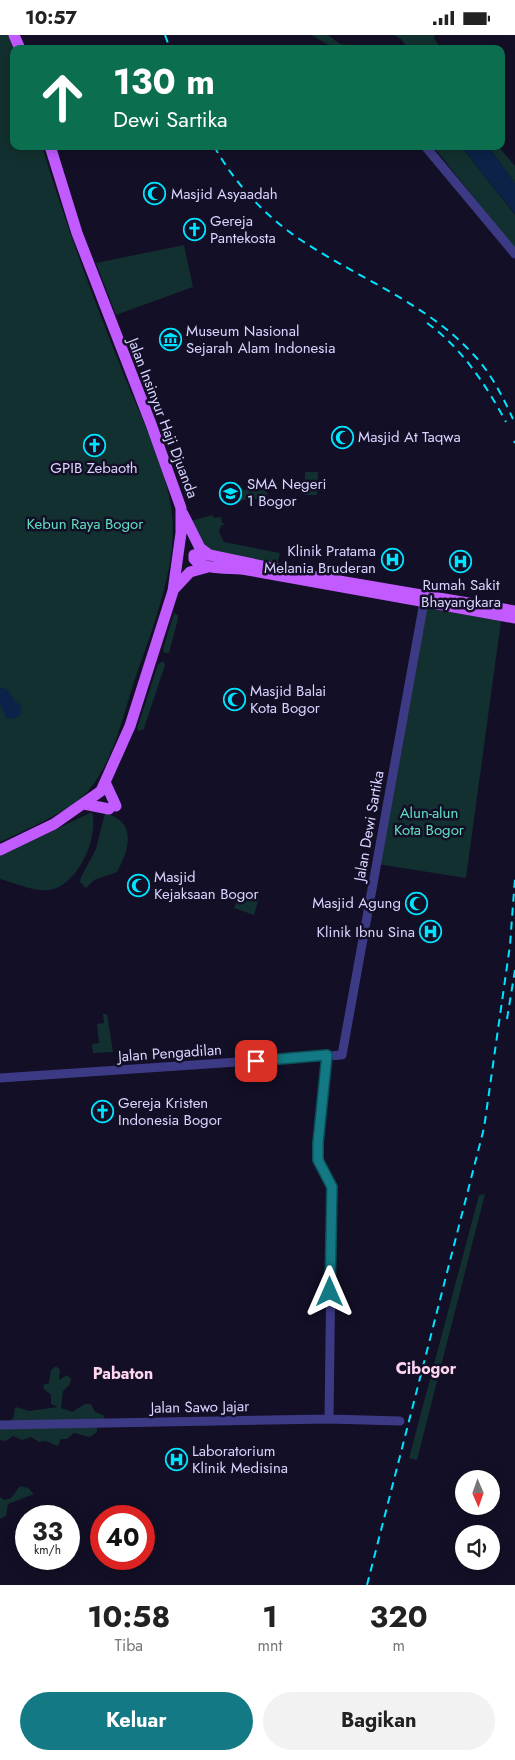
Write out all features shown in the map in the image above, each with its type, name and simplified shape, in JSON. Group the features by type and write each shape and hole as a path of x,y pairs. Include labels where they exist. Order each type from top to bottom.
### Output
{"main road":[{"name":"Jalan Insinyur Haji Djuanda","path":"0,850 54,824 100,791 130,726 173,591 178,567 182,510 152,424 80,242 51,150"},
{"path":"182,510 200,548 208,555"},
{"path":"515,611 310,576 208,555 196,554 194,559 199,564 248,569 515,618"},
{"path":"173,591 190,572 212,566"},
{"path":"84,804 113,808 105,782"}],"street":[{"path":"429,150 515,255"},
{"name":"Jalan Dewi Sartika","path":"342,1055 424,602"},
{"path":"327,1055 318,1137 318,1160 332,1187 329,1419"},
{"name":"Jalan Pengadilan","path":"0,1078 342,1055"},
{"name":"Jalan Sawo Jajar","path":"0,1425 329,1419 400,1421"}],"green space":[{"name":"Kebun Raya Bogor","path":"0,35 9,35 13,45 10,45 10,150 43,150 92,293 160,462 169,497 173,534 171,556 162,599 111,753 97,779 81,798 71,805 0,842"},
{"path":"311,35 328,35 340,44 354,45 329,45"},
{"path":"394,35 435,35 434,38 438,45 406,45 401,39"},
{"path":"436,150 464,150 515,215 515,249"},
{"path":"491,150 501,150 515,166 515,184"},
{"path":"184,245 193,287 116,315 96,263"},
{"path":"305,472 318,472 317,495 305,495"},
{"path":"266,487 268,498 233,501 232,491"},
{"path":"213,515 214,518 221,517 222,523 225,524 221,526 219,532 224,542 280,553 276,569 214,556 187,522"},
{"name":"Alun-alun Kota Bogor","path":"422,607 501,621 466,878 377,864"},
{"path":"174,613 178,615 178,619 169,653 164,653 163,649"},
{"path":"163,661 165,665 144,729 139,731 137,729 158,664"},
{"path":"92,812 92,834 89,847 84,859 69,880 59,887 43,890 0,879 0,856"},
{"path":"105,813 115,817 126,830 128,838 125,855 117,872 94,880 86,888 80,882 81,877 96,849"},
{"path":"240,892 259,898 254,915 234,908"},
{"path":"103,1014 107,1014 113,1052 93,1053 92,1044 99,1043 97,1024 104,1023"},
{"path":"485,1194 417,1460 409,1458 479,1195"},
{"path":"56,1366 60,1370 59,1380 67,1375 71,1379 70,1384 63,1391 61,1408 72,1412 85,1404 91,1404 95,1412 105,1416 97,1427 97,1432 90,1437 74,1433 67,1439 61,1439 58,1446 46,1441 39,1442 31,1437 22,1440 13,1436 6,1441 0,1440 0,1420 8,1422 11,1420 16,1407 29,1411 58,1407 51,1404 51,1395 44,1389 43,1385 49,1383 51,1370"},
{"path":"20,1486 28,1488 34,1494 8,1504 6,1516 0,1519 0,1497 5,1500 11,1498"}],"water":[{"path":"464,150 491,150 515,184 515,214"},
{"path":"0,688 7,689 21,706 18,717 13,719 6,718 0,704"}],"railway":[{"path":"165,35 169,45"},
{"path":"216,150 232,175 254,201 293,235 414,306 453,335 471,352 490,375 513,419"},
{"path":"427,323 440,333 472,368 506,422"},
{"path":"367,1585 484,1128 510,945 515,878"},
{"path":"507,1019 515,970"}],"place":[{"name":"Masjid Asyaadah","path":"155,194"},
{"name":"Gereja Pantekosta","path":"194,230"},
{"name":"Museum Nasional Sejarah Alam Indonesia","path":"170,340"},
{"name":"Masjid At Taqwa","path":"342,437"},
{"name":"GPIB Zebaoth","path":"94,445"},
{"name":"SMA Negeri 1 Bogor","path":"231,493"},
{"name":"Klinik Pratama Melania Bruderan","path":"392,560"},
{"name":"Rumah Sakit Bhayangkara","path":"461,562"},
{"name":"Masjid Balai Kota Bogor","path":"234,700"},
{"name":"Masjid Kejaksaan Bogor","path":"138,886"},
{"name":"Masjid Agung","path":"417,903"},
{"name":"Klinik Ibnu Sina","path":"431,932"},
{"name":"Gereja Kristen Indonesia Bogor","path":"102,1112"},
{"name":"Laboratorium Klinik Medisina","path":"176,1460"}],"district":[{"name":"Cibogor","path":"426,1368"},
{"name":"Pabaton","path":"123,1373"}],"route":[{"path":"256,1061 327,1055 318,1137 318,1160 332,1187 330,1292"}]}
